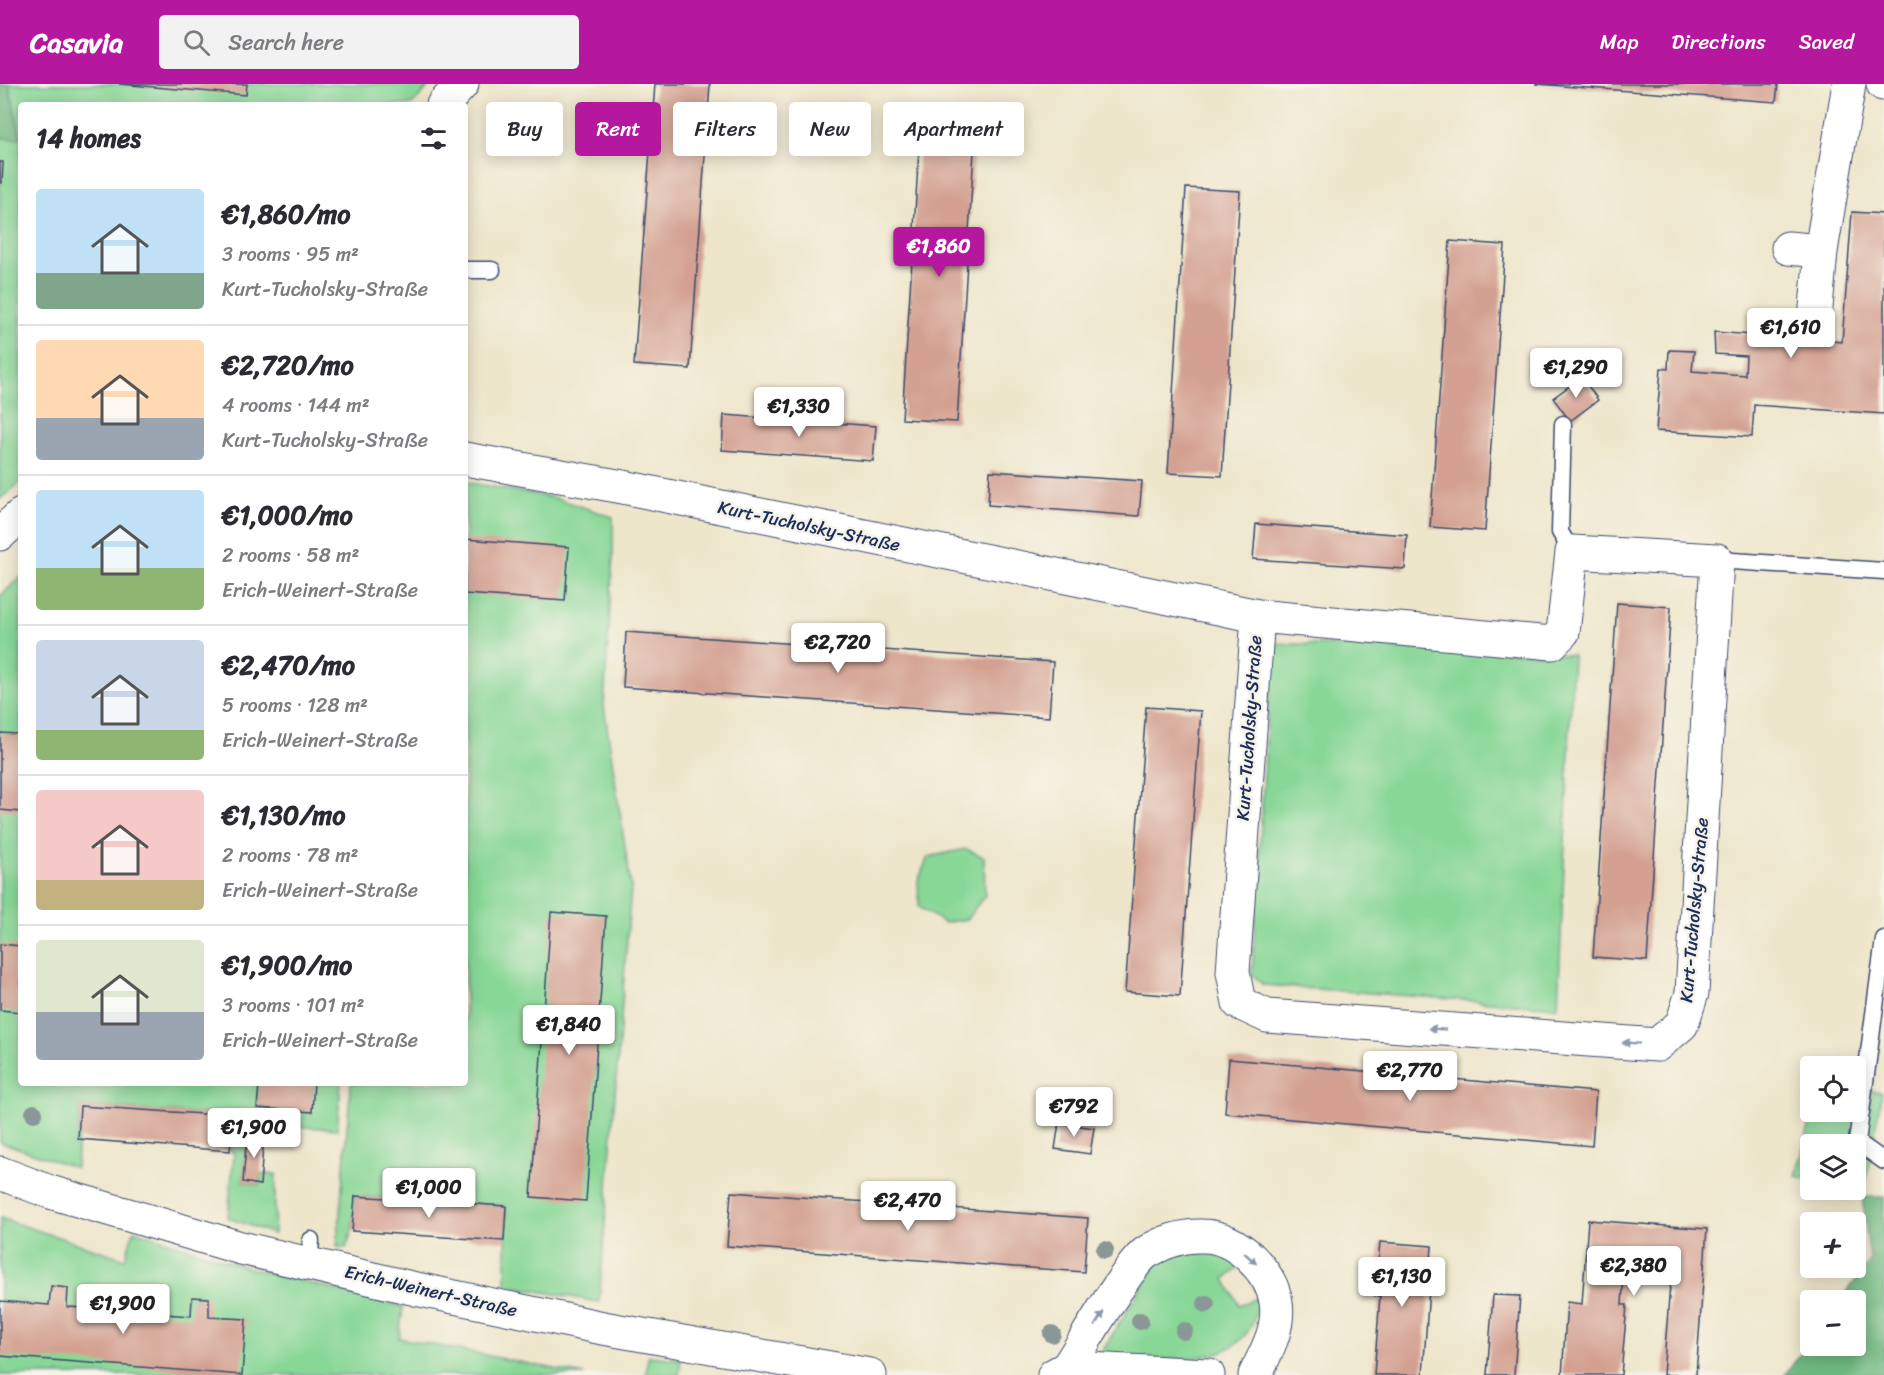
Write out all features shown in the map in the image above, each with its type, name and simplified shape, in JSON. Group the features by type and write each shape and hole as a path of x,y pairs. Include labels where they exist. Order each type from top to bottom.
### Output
{"street":[{"path":"446,102 462,84"},
{"path":"1815,320 1821,251 1849,84"},
{"path":"1788,248 1821,251"},
{"name":"Kurt-Tucholsky-Straße","path":"468,460 623,488 1258,616 1552,643 1563,632 1572,552"},
{"path":"0,534 18,518"},
{"path":"1572,552 1717,560"},
{"name":"Kurt-Tucholsky-Straße","path":"1258,616 1233,972 1239,1003 1267,1016 1657,1045 1682,1024 1692,993 1717,560"},
{"name":"Erich-Weinert-Straße","path":"0,1173 50,1192 241,1248 310,1252 509,1310 870,1375"},
{"path":"1060,1372 1144,1253 1168,1241 1205,1236 1239,1247 1257,1264 1270,1281 1276,1303 1274,1335 1255,1375"},
{"path":"1060,1372 1208,1375"}],"lane":[{"path":"468,270 492,270"},
{"path":"1563,424 1560,532 1572,552"},
{"path":"1717,560 1884,571"},
{"path":"1884,939 1857,1142 1884,1161"}],"green space":[{"path":"0,84 431,84 415,102 18,102 18,484 0,499"},
{"path":"0,84 9,84 18,125 18,139 0,138"},
{"path":"468,483 555,498 613,517 613,557 604,706 631,887 599,1302 506,1285 506,1206 355,1196 352,1231 346,1248 337,1247 351,1086 468,1086"},
{"path":"18,580 18,1086 259,1086 257,1108 311,1112 314,1086 341,1086 337,1129 248,1124 243,1182 260,1185 261,1174 276,1174 274,1234 228,1218 234,1152 231,1152 232,1116 80,1106 76,1168 0,1142 0,596"},
{"path":"1272,643 1573,655 1558,1007 1263,985 1252,974"},
{"path":"966,849 984,857 985,895 967,919 944,923 919,907 918,881 928,857"},
{"path":"1866,1090 1882,1092 1866,1181 1866,1134 1807,1134 1810,1122 1866,1122"},
{"path":"1800,1161 1800,1177 1796,1176"},
{"path":"1866,1197 1884,1197 1884,1375 1785,1375 1800,1355 1866,1356 1866,1290 1848,1290 1857,1278 1866,1278 1866,1266 1870,1261 1866,1212 1864,1212 1862,1200 1866,1200"},
{"path":"0,1218 125,1259 134,1230 245,1267 403,1307 399,1338 585,1375 0,1375"},
{"path":"1172,1252 1224,1252 1240,1267 1225,1279 1239,1305 1257,1298 1253,1323 1241,1340 1223,1351 1200,1357 1149,1359 1100,1355 1155,1265"},
{"path":"648,1356 681,1359 679,1375 646,1375"}],"building":[{"path":"119,84 247,84 246,95"},
{"path":"655,84 710,84 709,102 673,102 673,156 705,156 690,369 634,365 650,156 661,156 661,102 654,102"},
{"path":"1535,84 1778,84 1776,102"},
{"path":"919,156 974,156 957,422 902,419"},
{"path":"0,162 3,162 2,183 0,183"},
{"path":"1186,188 1240,191 1222,476 1168,473"},
{"path":"1852,212 1884,214 1884,414 1754,405 1752,437 1656,431 1661,368 1668,369 1669,350 1694,351 1692,371 1745,375 1746,356 1715,354 1714,332 1793,338 1794,325 1810,326 1809,339 1842,342"},
{"path":"1450,241 1505,245 1485,531 1430,527"},
{"path":"1582,377 1598,400 1570,421 1553,398"},
{"path":"724,415 876,426 873,461 722,450"},
{"path":"990,471 1142,481 1139,516 988,505"},
{"path":"1256,524 1407,535 1405,569 1253,559"},
{"path":"468,539 569,547 565,601 468,594"},
{"path":"1617,603 1671,607 1647,961 1593,957"},
{"path":"626,632 1053,662 1049,717 623,687"},
{"path":"1146,707 1201,711 1180,996 1125,992"},
{"path":"0,733 18,734 18,812 0,810"},
{"path":"551,912 606,916 586,1201 531,1197"},
{"path":"0,944 18,946 18,1012 0,1010"},
{"path":"1229,1059 1596,1092 1592,1146 1225,1113"},
{"path":"259,1086 314,1086 312,1112 257,1108"},
{"path":"80,1106 233,1116 230,1151 78,1139"},
{"path":"1059,1123 1094,1128 1090,1154 1055,1149"},
{"path":"247,1134 264,1135 260,1185 243,1182"},
{"path":"731,1192 1088,1218 1084,1272 727,1246"},
{"path":"355,1196 506,1206 504,1241 352,1231"},
{"path":"1588,1220 1707,1229 1696,1375 1663,1375 1672,1259 1625,1256 1622,1305 1627,1305 1621,1375 1562,1375 1567,1302 1582,1304"},
{"path":"1380,1242 1432,1246 1423,1375 1374,1375 1380,1296 1375,1296"},
{"path":"51,1286 68,1288 67,1307 120,1310 121,1292 139,1293 138,1312 191,1316 192,1297 209,1298 209,1317 246,1319 242,1375 0,1356 0,1301 49,1305"},
{"path":"1493,1295 1520,1296 1514,1375 1487,1375"}]}
